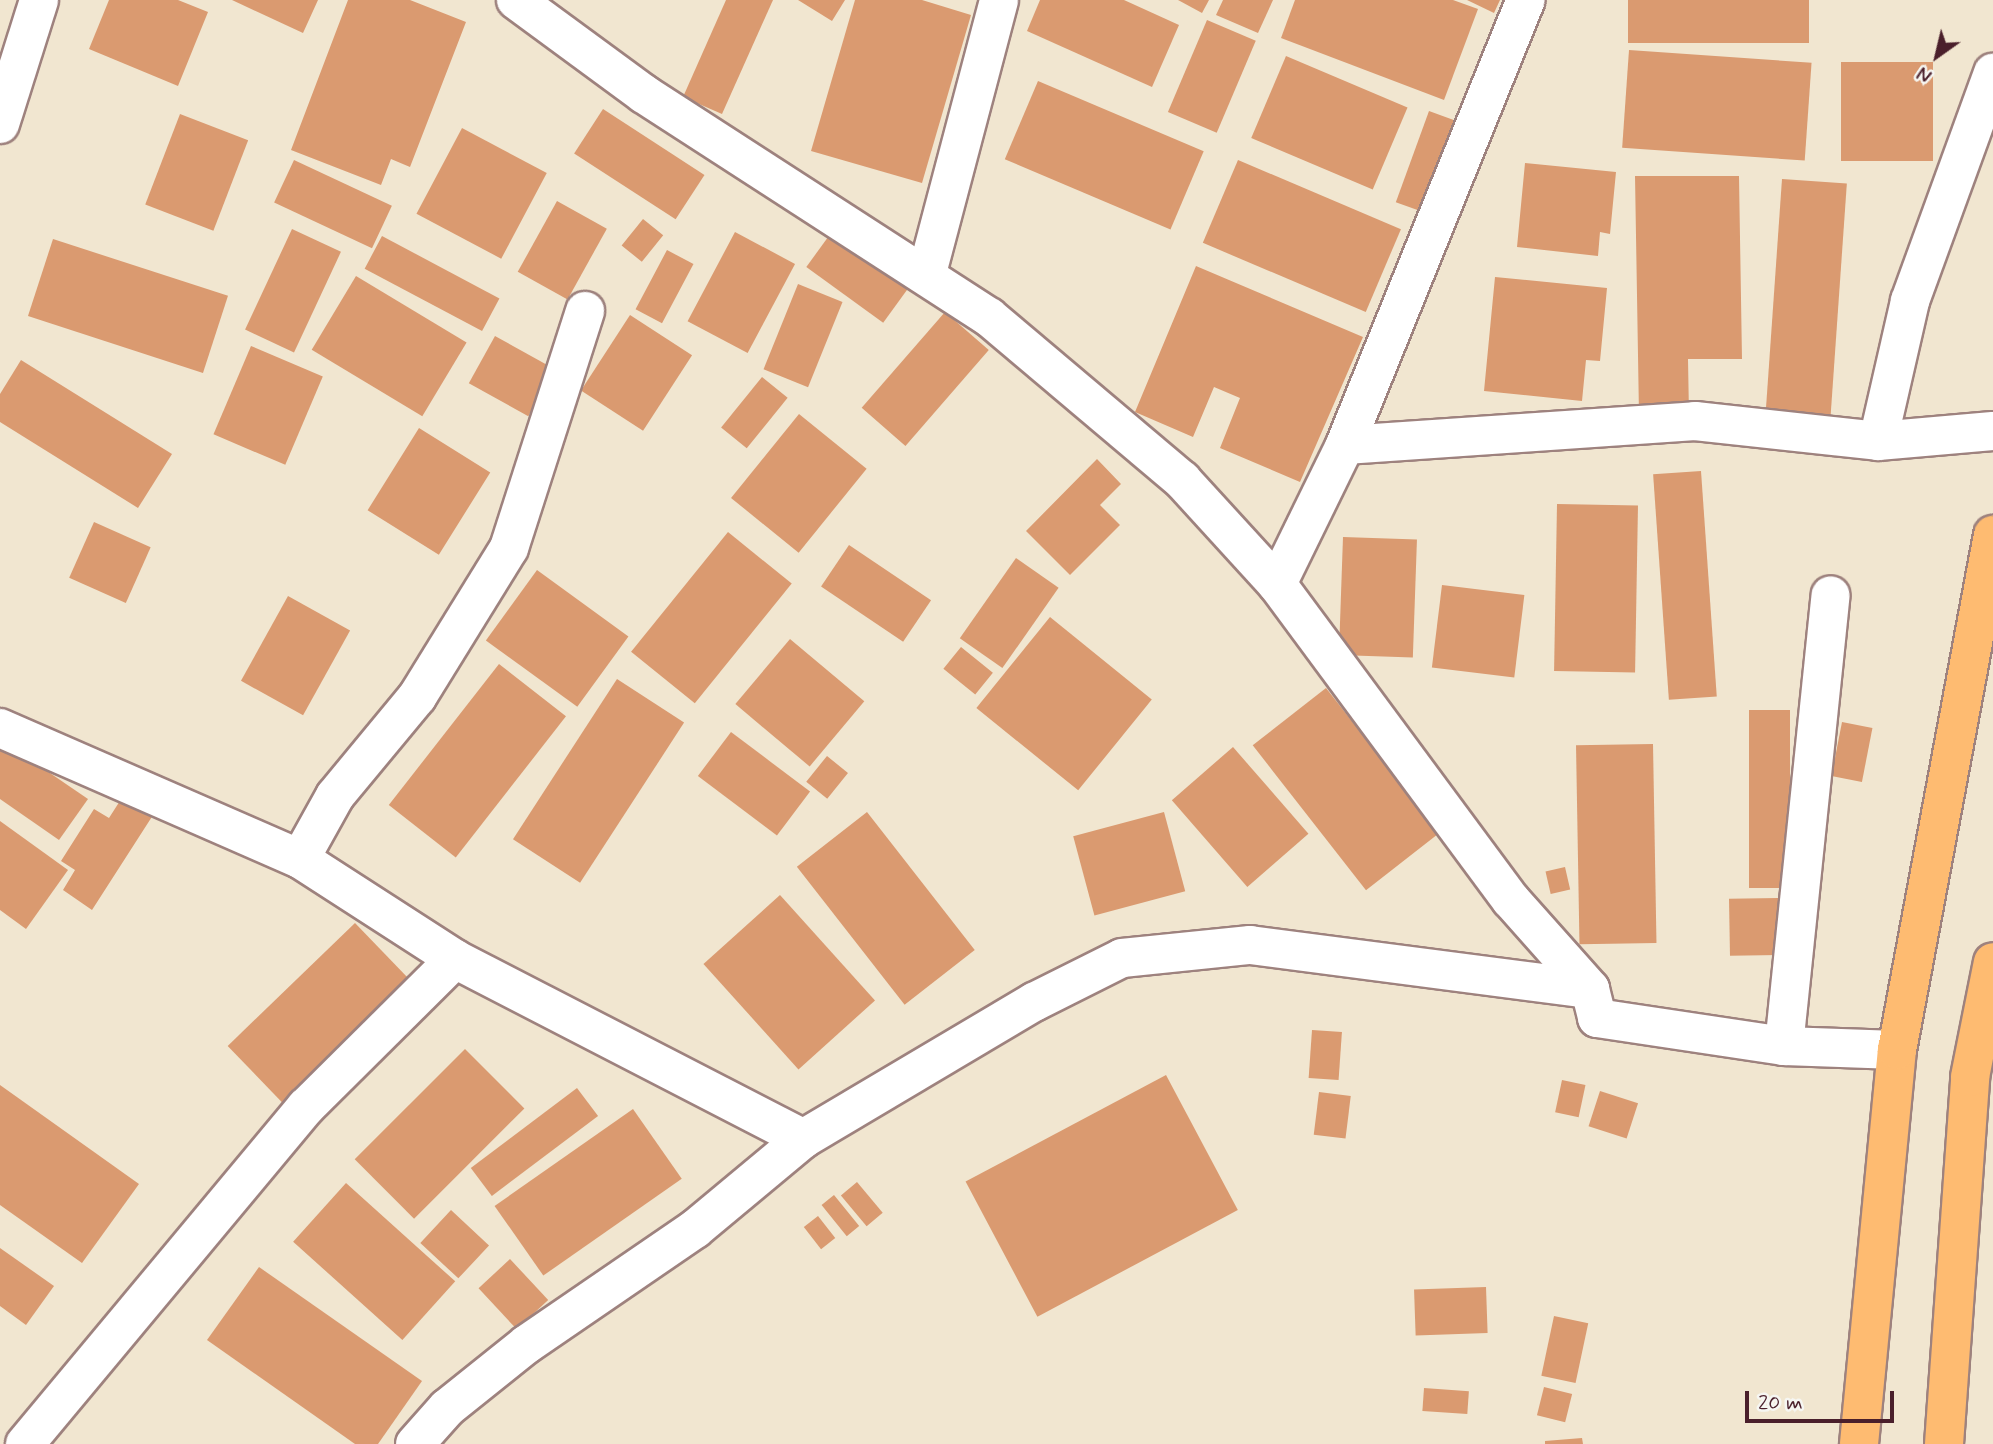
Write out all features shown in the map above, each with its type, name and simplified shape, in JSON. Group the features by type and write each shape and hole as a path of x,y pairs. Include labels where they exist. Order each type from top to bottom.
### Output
{"main road":[{"path":"1859,1444 1897,1050 1993,535"},
{"path":"1944,1444 1993,962"}],"street":[{"path":"0,124 40,0"},
{"path":"516,0 644,94 927,273 1089,396 1182,480 1277,584 1511,900 1590,989 1597,1018 1784,1046 1897,1050"},
{"path":"927,273 999,0"},
{"path":"1277,584 1345,445 1526,0"},
{"path":"1878,441 1910,301 1993,73"},
{"path":"300,859 335,796 417,698 509,548 585,311"},
{"path":"1345,445 1695,421 1878,441 1993,431"},
{"path":"1784,1046 1831,595"},
{"path":"0,728 300,859 455,959 803,1139"},
{"path":"415,1444 447,1408 527,1344 695,1229 803,1139 1034,1002 1122,958 1250,945 1590,989"},
{"path":"24,1444 306,1107 455,959"}],"building":[{"path":"109,0 178,0 208,12 178,86 89,49"},
{"path":"232,0 318,0 303,33"},
{"path":"348,0 410,0 466,22 410,167 391,159 381,185 291,150"},
{"path":"726,0 773,0 722,114 683,97"},
{"path":"798,0 845,0 832,21"},
{"path":"855,0 922,0 971,15 922,183 811,151"},
{"path":"1040,0 1124,0 1179,25 1152,87 1027,31"},
{"path":"1178,0 1209,0 1202,13"},
{"path":"1223,0 1273,0 1258,33 1216,15"},
{"path":"1295,0 1453,0 1478,9 1444,100 1281,38"},
{"path":"1467,0 1500,0 1494,13"},
{"path":"1628,0 1809,0 1809,43 1628,43"},
{"path":"1207,20 1256,41 1217,133 1168,112"},
{"path":"1629,50 1812,63 1805,161 1622,148"},
{"path":"1286,56 1408,108 1373,190 1251,138"},
{"path":"1841,62 1933,62 1933,161 1841,161"},
{"path":"1038,81 1204,151 1170,230 1005,159"},
{"path":"603,109 704,175 676,219 574,153"},
{"path":"1429,111 1462,123 1429,214 1396,202"},
{"path":"180,114 248,140 213,231 145,205"},
{"path":"462,128 547,173 501,259 416,214"},
{"path":"294,160 392,206 372,248 274,203"},
{"path":"1238,160 1401,229 1366,312 1203,243"},
{"path":"1525,163 1616,172 1610,234 1600,232 1598,256 1517,247"},
{"path":"1635,176 1739,176 1742,359 1688,359 1689,415 1639,415"},
{"path":"1782,179 1847,184 1830,419 1766,414"},
{"path":"557,201 607,229 568,299 518,272"},
{"path":"643,219 663,235 642,262 622,245"},
{"path":"292,229 341,252 294,352 245,330"},
{"path":"735,232 795,264 748,353 688,321"},
{"path":"831,233 908,289 883,323 806,267"},
{"path":"382,236 499,298 482,331 365,269"},
{"path":"53,239 228,296 203,373 28,316"},
{"path":"667,250 693,264 662,323 636,309"},
{"path":"1196,266 1363,337 1300,482 1220,448 1240,398 1214,387 1193,437 1135,412"},
{"path":"356,276 467,342 422,416 312,350"},
{"path":"1495,277 1607,288 1600,361 1586,360 1582,401 1484,391"},
{"path":"798,284 843,302 808,387 764,369"},
{"path":"945,312 989,350 905,446 862,408"},
{"path":"630,315 692,355 643,431 581,390"},
{"path":"495,336 554,369 528,416 469,383"},
{"path":"251,346 323,376 285,465 213,434"},
{"path":"21,360 172,454 138,508 0,422 0,394"},
{"path":"762,377 788,398 747,448 721,428"},
{"path":"799,414 867,469 799,553 731,498"},
{"path":"419,428 490,473 439,555 368,510"},
{"path":"1097,459 1121,484 1100,505 1120,525 1070,575 1026,531"},
{"path":"1701,471 1717,696 1669,700 1653,474"},
{"path":"1557,504 1638,505 1635,672 1554,671"},
{"path":"94,522 151,547 126,603 69,578"},
{"path":"728,532 792,584 695,703 631,652"},
{"path":"1343,537 1417,540 1413,658 1339,655"},
{"path":"849,545 931,600 903,642 821,586"},
{"path":"1016,558 1059,588 1002,668 960,638"},
{"path":"537,570 628,636 577,707 486,640"},
{"path":"1442,585 1524,595 1514,677 1432,667"},
{"path":"288,596 350,630 303,715 241,681"},
{"path":"1050,617 1152,699 1078,790 976,708"},
{"path":"790,639 864,701 810,766 735,704"},
{"path":"961,647 993,673 975,695 943,669"},
{"path":"499,664 566,716 456,857 389,805"},
{"path":"617,679 684,723 580,883 513,839"},
{"path":"1326,688 1439,833 1366,890 1253,745"},
{"path":"1749,710 1790,710 1790,888 1749,888"},
{"path":"1842,722 1872,728 1862,782 1832,776"},
{"path":"731,732 810,792 777,836 698,776"},
{"path":"0,739 88,799 59,840 0,799"},
{"path":"1653,744 1656,943 1579,944 1576,745"},
{"path":"1233,747 1308,834 1247,887 1172,800"},
{"path":"827,756 848,773 827,799 806,782"},
{"path":"125,793 155,812 92,910 63,890 75,870 61,861 94,809 109,818"},
{"path":"867,812 975,950 905,1005 797,867"},
{"path":"1164,812 1185,891 1094,916 1073,836"},
{"path":"0,821 68,870 26,929 0,910"},
{"path":"1565,867 1570,889 1551,894 1546,871"},
{"path":"780,895 875,1001 798,1069 703,964"},
{"path":"1778,898 1779,955 1730,956 1729,899"},
{"path":"355,923 413,983 286,1106 228,1046"},
{"path":"1312,1030 1342,1032 1339,1080 1309,1078"},
{"path":"465,1049 524,1108 414,1219 355,1159"},
{"path":"1166,1075 1238,1210 1037,1317 966,1182"},
{"path":"1562,1080 1585,1085 1579,1117 1555,1112"},
{"path":"0,1085 139,1184 82,1263 0,1205"},
{"path":"577,1088 598,1116 492,1196 471,1168"},
{"path":"1600,1091 1638,1103 1627,1139 1589,1126"},
{"path":"1319,1092 1351,1096 1346,1139 1314,1135"},
{"path":"633,1109 682,1179 543,1276 495,1206"},
{"path":"857,1182 883,1213 867,1226 841,1195"},
{"path":"346,1183 455,1281 402,1340 293,1242"},
{"path":"834,1195 859,1226 847,1236 822,1205"},
{"path":"451,1210 489,1245 458,1278 420,1243"},
{"path":"818,1216 835,1238 821,1249 804,1227"},
{"path":"0,1248 54,1286 26,1325 0,1306"},
{"path":"510,1259 548,1300 517,1329 479,1288"},
{"path":"259,1267 422,1381 378,1444 355,1444 207,1340"},
{"path":"1486,1287 1488,1333 1416,1335 1414,1290"},
{"path":"1554,1316 1588,1323 1576,1383 1541,1376"},
{"path":"1544,1387 1572,1394 1565,1422 1537,1415"},
{"path":"1424,1388 1469,1391 1467,1414 1422,1411"},
{"path":"1582,1438 1583,1444 1545,1444 1545,1441"}]}
